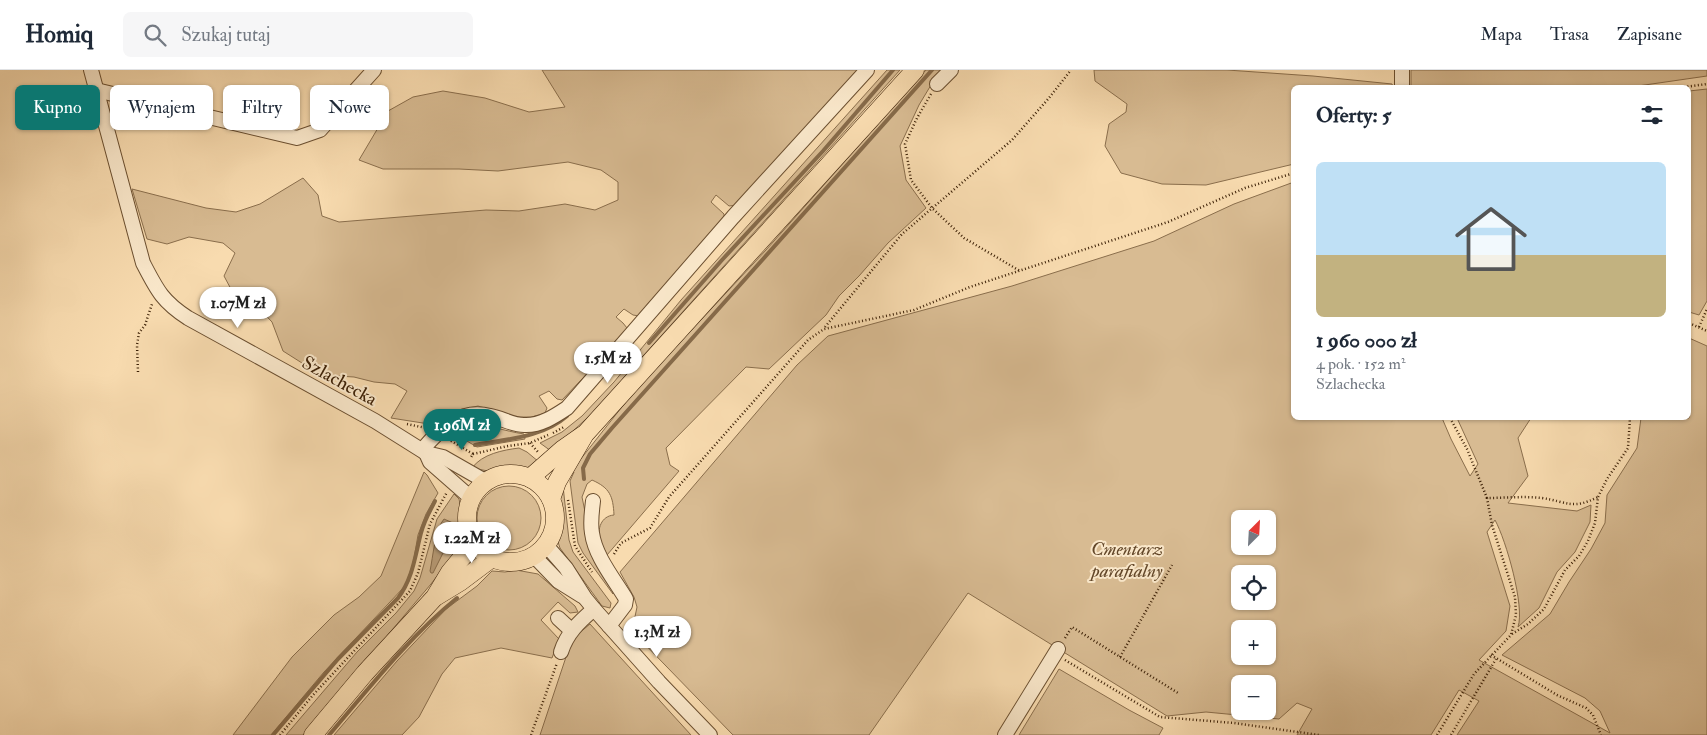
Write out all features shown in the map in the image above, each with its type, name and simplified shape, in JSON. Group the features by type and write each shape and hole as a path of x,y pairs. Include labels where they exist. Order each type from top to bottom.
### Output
{"main road":[{"path":"551,499 557,482 585,434 915,70"},
{"path":"530,478 563,449 585,434"},
{"path":"508,473 530,478 543,486 551,499 555,510 552,534 540,550 524,560 513,562 492,558 482,552 474,543 469,533 466,521 470,498 486,481 496,476 508,473"},
{"path":"313,735 365,673 435,598 450,572 474,543"},
{"path":"435,598 492,558"}],"street":[{"name":"Szlachecka","path":"92,70 95,85"},
{"path":"359,85 360,70"},
{"path":"360,85 374,70"},
{"path":"424,452 437,432 457,418 471,414 490,415 523,425 534,424 567,408 755,192 867,70"},
{"path":"937,84 951,70"},
{"path":"1402,70 1402,85"},
{"path":"100,91 297,138 320,130"},
{"name":"Szlachecka","path":"100,105 143,263 160,293 170,306 188,318 371,419 424,452 443,457 486,481"},
{"name":"Szlachecka","path":"424,452 430,462 470,498"},
{"path":"593,501 592,532 594,541 606,566 626,599 625,604 609,626"},
{"path":"540,550 558,581 585,598 659,682 710,735"},
{"path":"560,652 571,630 594,609"},
{"path":"558,618 571,630"},
{"path":"1004,735 1057,652"}],"path":[{"path":"606,566 621,543 650,528 669,497 808,340 824,329 902,234 1012,140 1071,70"},
{"path":"937,84 917,118 905,144 911,180 932,208 964,238 1020,271"},
{"path":"1691,87 1707,84"},
{"path":"824,329 914,310 970,287 1168,222 1245,188 1291,174"},
{"path":"138,372 137,345 139,334 160,293"},
{"path":"1699,327 1707,309"},
{"path":"1691,325 1707,331"},
{"path":"1451,420 1467,449 1487,498 1492,525 1515,597 1516,615 1511,635"},
{"path":"1437,735 1474,674 1511,635 1528,624 1544,609 1565,570 1579,556 1588,541 1595,523 1598,497 1607,479 1628,448 1630,420"},
{"path":"400,423 437,432 473,454 466,465"},
{"path":"280,735 313,695 410,591 418,573 430,524 450,487"},
{"path":"1487,498 1541,498 1570,504 1583,504 1598,497"},
{"path":"1120,657 1172,565"},
{"path":"1178,693 1072,627 1057,652 1160,717 1243,724 1319,735"},
{"path":"531,735 560,652"},
{"path":"1491,655 1557,694 1586,708 1593,715 1601,735"},
{"path":"1452,735 1496,659"}],"green space":[{"path":"542,70 861,70 737,205 729,206 716,195 711,202 724,214 724,219 639,316 633,315 624,309 616,317 627,328 624,335 562,400 557,399 549,391 539,396 547,408 545,413 532,417 516,417 478,406 449,412 429,424 391,418 407,391 395,384 374,382 354,377 321,375 283,351 272,322 253,302 232,291 224,276 235,253 223,243 189,237 167,244 147,239 132,189 206,208 236,212 260,204 303,178 318,195 322,216 339,222 486,210 519,211 565,204 595,210 618,200 618,182 601,170 568,162 498,171 383,169 359,160 377,130 389,130 389,110 413,97 443,91 485,98 529,112 565,107"},
{"path":"887,70 900,70 597,409 551,451 540,443 562,432 582,416 614,382 681,300"},
{"path":"926,70 943,70 934,80 919,105 900,146 906,180 926,208 888,243 839,296 826,315 769,369 746,367 666,448 670,465 679,471 607,555 599,532 603,520 614,515 613,503 609,493 603,486 592,480 587,484 582,497 595,560 613,590 613,594 583,553 578,543 570,481 574,472 572,470 633,393 766,250"},
{"path":"1094,70 1227,70 1313,76 1392,85 1291,85 1291,165 1206,185 1162,184 1121,173 1105,146 1109,124 1126,112 1127,104 1095,81"},
{"path":"1411,70 1707,70 1707,76 1645,85 1411,85"},
{"path":"1707,89 1707,301 1699,315 1691,313 1691,91"},
{"name":"Cmentarz parafialny","path":"1291,183 1291,420 1443,420 1470,476 1478,464 1458,420 1530,420 1518,438 1528,476 1508,503 1577,511 1591,505 1590,522 1575,552 1557,572 1539,608 1518,627 1519,604 1517,589 1504,542 1495,520 1487,532 1510,606 1506,631 1479,660 1610,733 1600,711 1585,698 1502,655 1550,614 1591,549 1605,523 1607,495 1637,448 1641,420 1691,420 1691,339 1707,346 1707,735 1457,735 1479,701 1459,690 1431,735 1297,735 1312,709 1297,703 1279,719 1276,719 1276,675 1231,675 1231,714 1206,712 1167,716 968,593 869,735 733,735 632,631 637,607 634,597 620,572 797,365 828,336 1012,286 1154,241 1234,204"},
{"path":"466,423 524,434 525,439 477,447 450,431"},
{"path":"519,448 539,462 531,467 522,468 509,467 488,471 472,468 487,456"},
{"path":"424,472 438,493 426,514 418,535 413,564 405,586 324,672 271,735 233,735 292,657 334,615 359,597 381,576"},
{"path":"509,486 521,488 532,495 539,506 541,518 539,530 532,541 521,548 509,550 497,548 486,541 479,530 477,518 479,506 486,495 497,488"},
{"path":"563,486 569,540 573,552 611,603 610,608 602,606 560,548 557,539 560,515 558,490"},
{"path":"454,494 459,499 461,509 459,518 461,537 459,547 431,584 303,735 286,735 357,652 396,613 414,591 420,578 437,519"},
{"path":"516,570 538,574 575,606 578,612 570,613 558,602 541,620 559,639 552,658 501,648 455,658 442,674 419,717 402,735 334,735 397,661 446,609 477,586 492,571 505,572"},
{"path":"590,624 691,735 540,735 572,639"},
{"path":"1059,669 1163,728 1159,735 1019,735"}],"shaded area":[{"path":"444,519 453,523 455,529 433,573 431,573 436,536"}],"waterway":[{"path":"649,343 722,260 823,151 893,70"},
{"path":"584,479 583,468 590,454 612,428 932,70"},
{"path":"475,445 535,433 546,429 567,416"},
{"path":"273,735 338,659 398,598 407,583 422,529 435,501"},
{"path":"329,735 406,646 457,598"}]}
